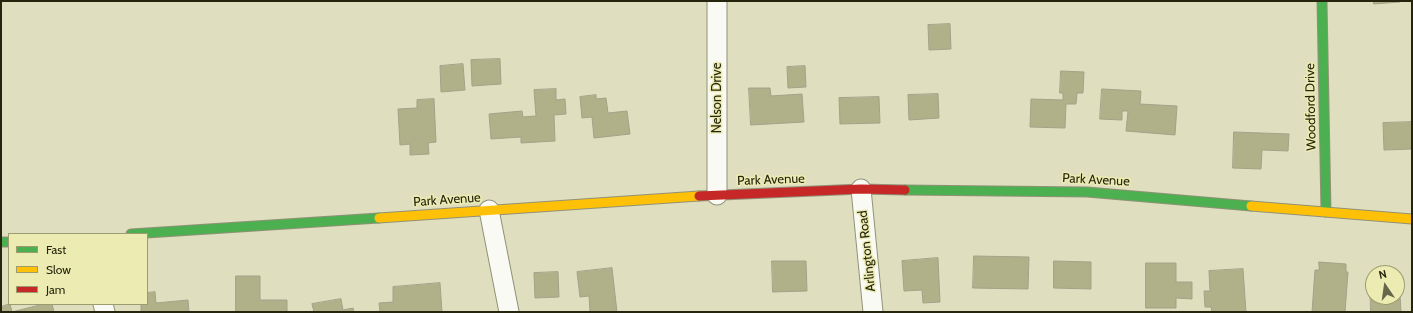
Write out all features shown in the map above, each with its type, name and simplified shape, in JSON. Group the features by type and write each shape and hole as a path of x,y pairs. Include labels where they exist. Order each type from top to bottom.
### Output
{"street":[{"name":"Nelson Drive","path":"717,1 717,195"},
{"name":"Woodford Drive","path":"1322,1 1326,212"},
{"name":"Park Avenue","path":"146,233 717,195 861,189 1087,192 1412,219"},
{"name":"Arlington Road","path":"861,189 872,312"},
{"path":"489,210 509,312"}],"building":[{"path":"1374,1 1400,1 1400,2 1374,4"},
{"path":"950,24 951,49 929,50 928,25"},
{"path":"500,59 501,84 472,86 471,60"},
{"path":"463,64 465,90 441,92 440,66"},
{"path":"805,66 806,87 788,88 787,67"},
{"path":"1061,71 1084,72 1083,93 1077,93 1076,104 1066,104 1065,128 1030,127 1031,99 1063,100 1063,93 1060,93"},
{"path":"749,88 770,88 771,96 802,94 804,122 751,125"},
{"path":"556,89 556,100 565,99 566,114 554,115 555,141 521,143 521,137 491,139 489,114 522,111 523,117 536,116 534,90"},
{"path":"1102,89 1141,91 1140,104 1177,106 1175,135 1126,131 1128,111 1122,111 1122,120 1100,119"},
{"path":"938,94 939,118 909,120 908,95"},
{"path":"596,95 596,99 606,98 608,113 627,111 630,134 594,138 592,117 582,118 580,97"},
{"path":"879,97 880,123 840,124 839,98"},
{"path":"434,99 436,142 428,143 429,154 410,155 410,144 400,145 398,109 417,108 417,100"},
{"path":"1412,122 1412,149 1384,150 1383,123"},
{"path":"1234,132 1289,134 1288,151 1262,150 1261,169 1233,168"},
{"path":"974,256 1029,257 1028,289 973,288"},
{"path":"938,258 940,302 923,303 922,290 904,291 902,261"},
{"path":"772,261 806,261 807,291 773,292"},
{"path":"1054,261 1091,262 1091,289 1054,288"},
{"path":"1319,262 1346,264 1346,272 1348,272 1345,312 1312,312 1315,270 1319,270"},
{"path":"1146,263 1176,263 1176,282 1192,282 1192,299 1176,298 1176,308 1146,308"},
{"path":"612,268 617,312 590,312 589,296 580,297 577,272"},
{"path":"1243,269 1246,312 1212,312 1211,307 1205,307 1204,291 1210,291 1209,271"},
{"path":"558,272 559,297 535,298 534,273"},
{"path":"236,276 260,276 260,300 287,300 287,312 236,312"},
{"path":"440,283 442,312 380,312 379,303 393,302 393,287"},
{"path":"155,292 156,303 188,300 189,312 141,312 141,305 148,305 148,293"},
{"path":"341,299 343,310 353,308 354,312 314,312 312,304"},
{"path":"10,305 12,312 1,312 1,307"},
{"path":"40,305 52,305 54,312 12,312"},
{"path":"1371,305 1401,305 1401,312 1371,312"}],"traffic: fast":[{"path":"1322,1 1326,212"},
{"path":"905,190 1087,192 1251,206"},
{"path":"146,233 379,218"},
{"path":"1,242 8,242"}],"traffic: slow":[{"path":"379,218 699,196"},
{"path":"1251,206 1412,219"}],"traffic: jam":[{"path":"699,196 861,189 905,190"}]}
